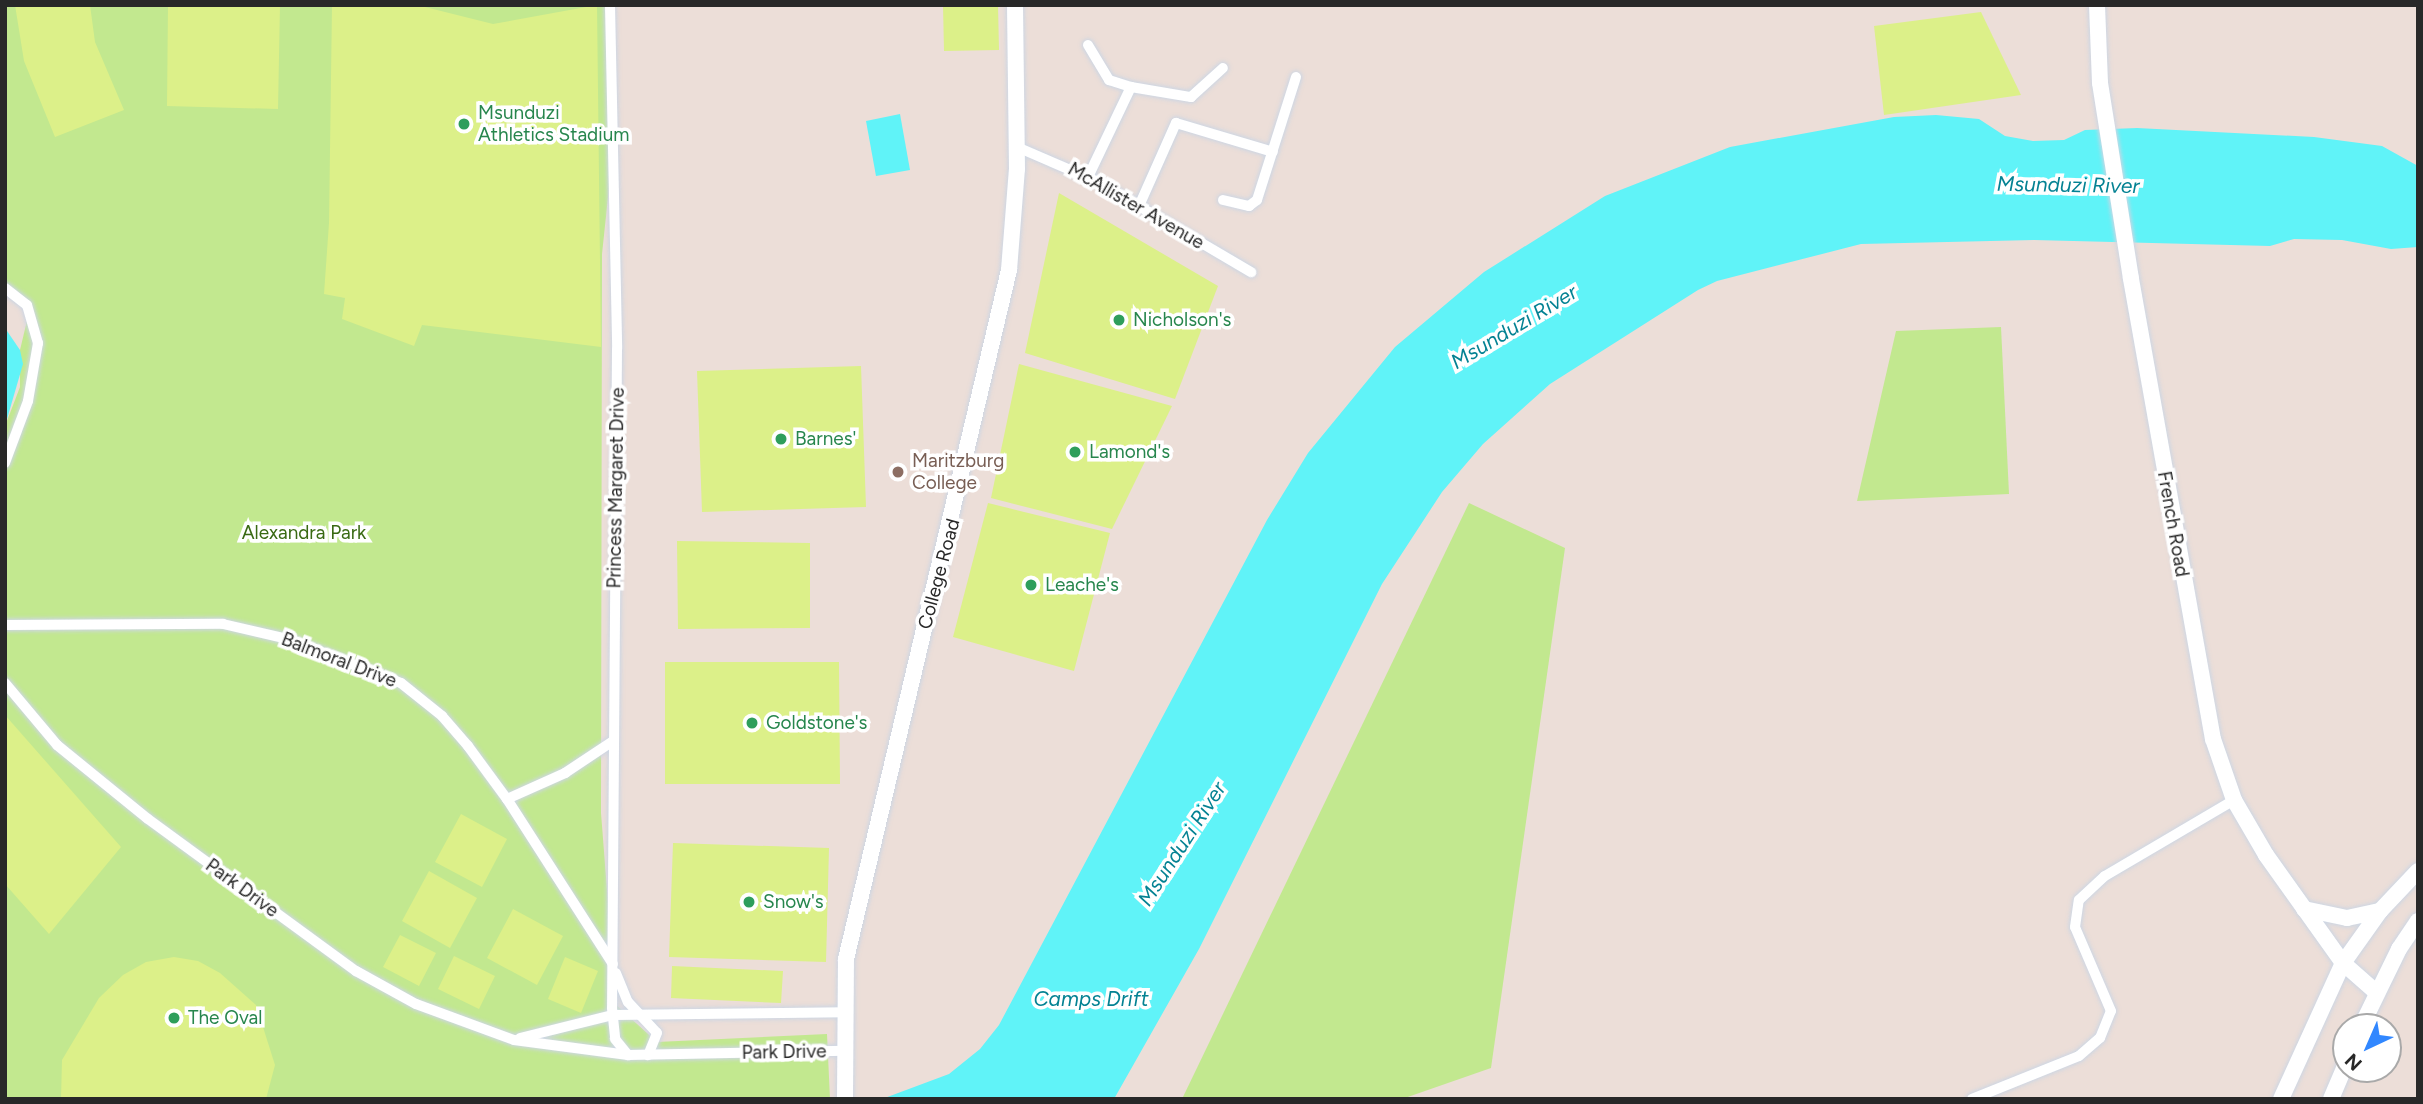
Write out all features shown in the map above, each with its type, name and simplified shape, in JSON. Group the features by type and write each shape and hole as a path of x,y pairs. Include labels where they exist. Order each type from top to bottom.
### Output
{"street":[{"name":"Princess Margaret Drive","path":"610,5 617,349 613,1015"},
{"name":"College Road","path":"845,1099 846,959 870,843 999,326 1012,251 1017,148 1015,5"},
{"name":"French Road","path":"2097,5 2100,83 2204,704 2234,800 2343,964 2377,993"},
{"path":"1088,45 1110,80 1132,87 1191,97 1223,68"},
{"path":"1223,200 1252,205 1273,152 1296,77"},
{"path":"1088,177 1132,87"},
{"path":"1139,206 1176,123 1273,152"},
{"name":"McAllister Avenue","path":"1017,148 1088,177 1251,272"},
{"path":"5,288 27,305 38,342 29,401 5,463"},
{"name":"Balmoral Drive","path":"5,625 191,622 288,639 374,670 416,694 456,730 508,799 615,969"},
{"name":"Park Drive","path":"5,683 34,721 77,763 356,971 416,1004 514,1040 628,1055 845,1051"},
{"path":"508,799 565,773 613,741"},
{"path":"1972,1099 2079,1056 2100,1038 2111,1011 2076,927 2079,900 2105,876 2234,800"},
{"path":"2281,1099 2343,964 2380,911 2418,871"},
{"path":"2304,909 2342,918 2380,911"},
{"path":"2368,1013 2418,921"},
{"name":"Princess Margaret Drive","path":"615,969 628,1002 640,1013"},
{"name":"Park Drive","path":"514,1040 613,1015 845,1012"},
{"path":"640,1013 657,1033 648,1055"},
{"path":"613,1015 615,1039 628,1055"},
{"path":"2330,1099 2337,1083"}],"green space":[{"name":"Alexandra Park","path":"5,5 605,5 616,122 602,254 601,813 616,1005 657,1042 827,1034 830,1099 5,1099 5,426 20,387 20,350 31,304 5,283"},
{"path":"15,5 90,5 95,42 124,110 55,137 24,61"},
{"path":"168,5 280,5 278,109 167,106"},
{"name":"Msunduzi Athletics Stadium","path":"332,5 417,5 493,24 597,5 601,347 422,325 414,346 342,319 345,298 324,294 329,223"},
{"path":"943,5 998,5 999,50 944,51"},
{"path":"1981,12 2021,95 1884,115 1874,26"},
{"name":"Nicholson's","path":"1059,193 1218,286 1175,399 1025,353"},
{"path":"2001,327 2009,494 1857,501 1896,331"},
{"name":"Lamond's","path":"1019,364 1172,406 1112,529 991,498"},
{"name":"Barnes'","path":"861,366 866,507 702,512 697,371"},
{"name":"Leache's","path":"988,503 1110,533 1074,671 953,637"},
{"path":"1469,503 1565,548 1491,1068 1402,1099 1182,1099"},
{"path":"677,541 810,543 810,628 678,629"},
{"name":"Goldstone's","path":"665,662 839,662 840,784 665,784"},
{"path":"5,715 121,847 49,934 5,884"},
{"path":"461,814 507,839 482,887 435,862"},
{"name":"Snow's","path":"673,843 829,848 826,962 669,957"},
{"path":"429,871 477,898 450,948 402,921"},
{"path":"513,909 563,936 537,985 487,958"},
{"path":"400,935 436,953 419,986 383,967"},
{"path":"454,956 495,976 479,1009 438,989"},
{"name":"The Oval","path":"174,957 198,961 220,973 256,1005 275,1065 266,1099 61,1099 62,1060 99,998 123,975 146,962"},
{"path":"565,957 598,971 581,1013 548,999"},
{"path":"672,966 783,971 781,1003 671,998"}],"water":[{"path":"900,114 910,170 876,176 866,121"},
{"name":"Camps Drift","path":"1936,115 1979,119 2005,136 2033,141 2064,140 2085,130 2137,128 2314,137 2382,146 2418,166 2418,247 2391,249 2342,240 2294,239 2270,246 2034,240 1861,244 1717,281 1698,290 1550,384 1483,444 1442,492 1382,584 1199,949 1114,1099 882,1099 949,1074 980,1049 999,1025 1267,520 1308,453 1395,347 1484,272 1605,196 1730,147 1894,117"},
{"path":"5,328 20,350 23,364 5,426"}],"place":[{"name":"Msunduzi Athletics Stadium","path":"464,124"},
{"name":"Nicholson's","path":"1119,320"},
{"name":"Barnes'","path":"781,439"},
{"name":"Lamond's","path":"1075,452"},
{"name":"Maritzburg College","path":"898,472"},
{"name":"Leache's","path":"1031,585"},
{"name":"Goldstone's","path":"752,723"},
{"name":"Snow's","path":"749,902"},
{"name":"The Oval","path":"174,1018"}],"water label":[{"name":"Msunduzi River","path":"2068,185"},
{"name":"Msunduzi River","path":"1514,327"},
{"name":"Msunduzi River","path":"1182,844"}]}
